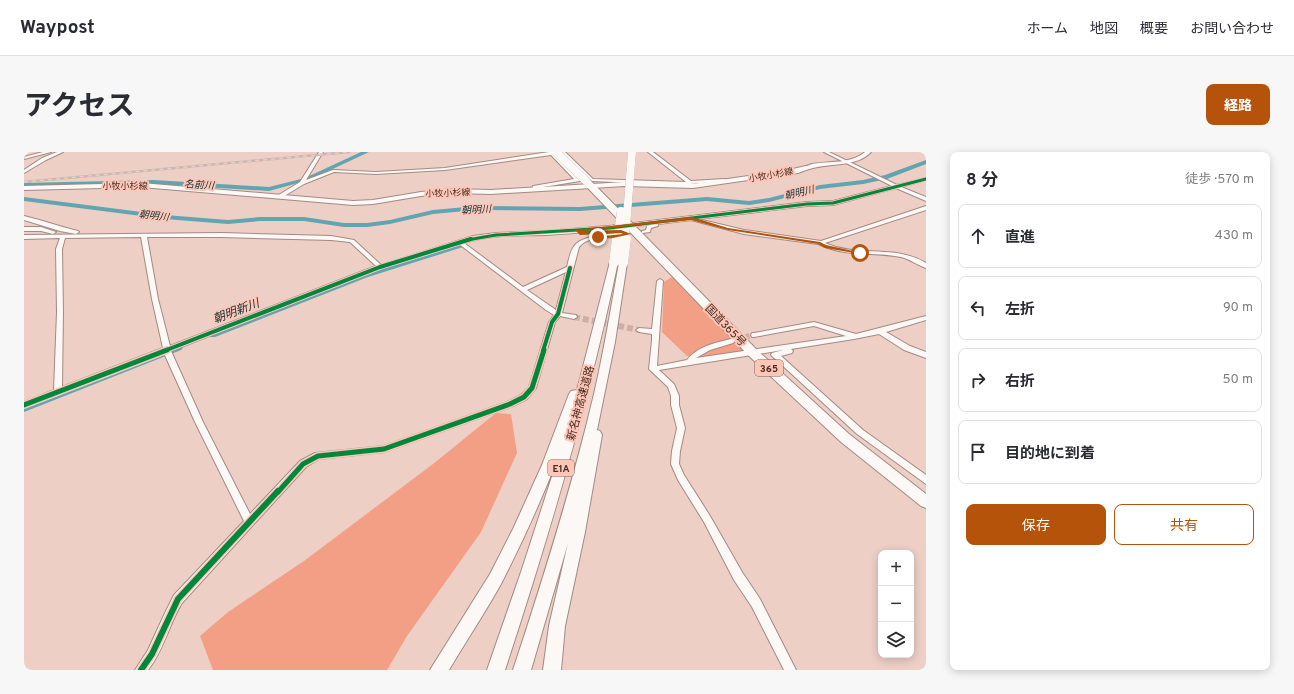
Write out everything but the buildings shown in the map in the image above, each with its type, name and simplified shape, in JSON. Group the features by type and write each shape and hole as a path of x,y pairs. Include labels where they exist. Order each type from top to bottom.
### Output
{"highway":[{"name":"新名神高速道路","path":"522,670 572,503 609,353 618,263 620,214 626,152"},
{"name":"新名神高速道路","path":"496,670 576,418 606,299 618,263 629,208 632,152"},
{"name":"国道365号","path":"553,153 590,186 753,353 845,438 926,502"},
{"path":"439,670 495,578 541,485 562,432 606,299"},
{"path":"552,670 557,626 592,463 609,353"}],"main road":[{"name":"小牧小杉線","path":"24,188 141,185 353,203 373,202 435,192 491,192 625,184 693,186 798,171 806,167 846,162 861,158 868,152"}],"street":[{"path":"29,165 27,156 49,152"},
{"path":"24,172 29,165 61,152"},
{"path":"303,182 306,175 322,152"},
{"path":"279,197 303,182 333,172 376,173 445,169 562,152 592,180 690,183 739,179 806,167"},
{"path":"650,152 690,183"},
{"path":"826,152 895,186 926,199"},
{"path":"534,190 535,187 578,180 553,153"},
{"path":"24,404 167,351 380,267 458,242 496,235 577,230 627,223 682,220 800,205 833,203 926,179"},
{"path":"820,243 926,208"},
{"path":"24,218 36,220 58,229 72,232"},
{"path":"691,218 744,232 820,243 825,246 849,251 903,255 916,259 926,266"},
{"path":"644,232 648,231 649,227 681,222 682,220"},
{"path":"24,229 42,229 63,233 126,232 130,234 150,234 148,236 155,299 167,351 199,422 249,521"},
{"path":"141,670 147,663 166,620 178,599 303,464 318,456 384,449 510,404 524,397 532,388 552,322 558,314 576,246 580,242 598,237 613,237 628,234 621,231 580,234 577,230"},
{"path":"24,237 221,235 331,238 352,241 380,267"},
{"path":"58,392 59,249 63,236"},
{"path":"458,242 548,309 558,314 574,317"},
{"path":"523,289 570,268"},
{"path":"653,369 660,281"},
{"path":"653,369 689,362 854,337 880,332 926,318"},
{"path":"754,335 814,324 854,337"},
{"path":"639,330 655,332"},
{"path":"880,332 907,348 926,356"},
{"path":"689,362 693,356 702,350 731,341"},
{"path":"794,350 775,355 860,432 926,480"},
{"path":"653,369 671,386 676,396 675,405 680,428 675,464 681,478 707,519 738,576 756,603 790,670"}],"shaded area":[{"path":"672,277 744,351 708,359 687,356 662,332 664,282"},
{"path":"496,413 511,414 517,453 481,532 407,636 387,670 213,670 200,636 228,612 304,561 433,464"}],"waterway":[{"name":"名前川","path":"24,185 154,182 269,189 307,179 366,152"},
{"name":"朝明川","path":"24,199 165,217 228,222 260,219 304,219 344,225 367,225 390,222 433,212 477,208 580,209 707,199 749,203 769,200 820,187 863,182 887,177 926,162"},
{"name":"朝明新川","path":"212,335 365,275 460,245"},
{"name":"朝明新川","path":"24,408 178,348"}],"tunnel":[{"path":"574,317 639,330"},
{"path":"735,340 754,335"}],"railway":[{"path":"24,182 349,152"}],"cycle path":[{"path":"24,405 380,267 473,238 496,235 609,228 807,204 833,203 926,179"},
{"path":"141,670 157,645 168,617 178,599 303,464 318,456 384,449 510,404 524,397 532,388 552,322 558,314 570,268"}],"route":[{"path":"598,237 613,237 628,234 621,231 580,234 577,230 609,228 691,218 728,229 820,243 825,246 860,253"}]}
